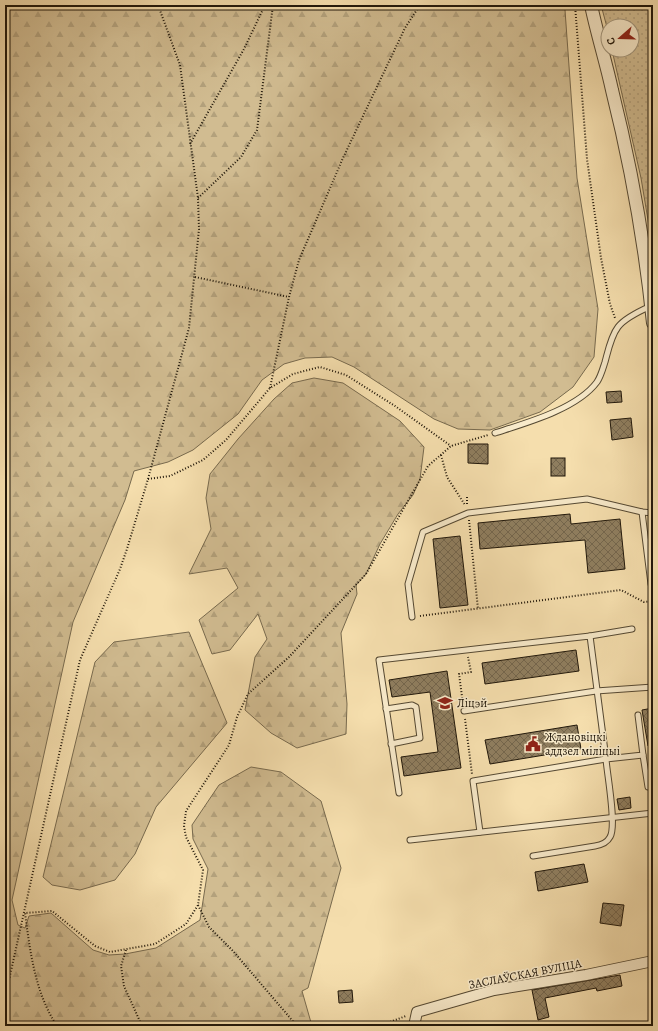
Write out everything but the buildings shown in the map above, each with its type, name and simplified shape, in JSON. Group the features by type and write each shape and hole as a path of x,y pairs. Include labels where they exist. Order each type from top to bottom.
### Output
{"street":[{"path":"591,5 612,90 630,176 646,264 653,323"},
{"name":"ЗАСЛАЎСКАЯ ВУЛІЦА","path":"417,1012 494,990 586,975 653,961"},
{"path":"414,1026 417,1012"}],"lane":[{"path":"495,433 537,420 561,409 589,392 598,380 612,339 618,327 631,317 651,306"},
{"path":"412,617 408,584 423,532 468,513 587,499 642,512 653,513"},
{"path":"642,512 651,584"},
{"path":"399,794 379,660 590,636 632,629"},
{"path":"533,856 601,844 611,837 613,830 606,759 590,636"},
{"path":"464,711 596,691 653,687"},
{"path":"386,709 412,705 416,707 420,738 391,744"},
{"path":"638,715 648,787"},
{"path":"480,832 473,781 606,759 643,755"},
{"path":"410,840 653,813"}],"path":[{"path":"5,998 80,660 120,569 148,479 189,328 199,229 198,198 180,65 158,5"},
{"path":"190,144 244,49 265,5"},
{"path":"198,198 241,157 257,130 272,5"},
{"path":"270,388 289,297 299,260 343,158 405,28 420,5"},
{"path":"575,5 587,159 601,258 610,304 618,327"},
{"path":"194,276 289,297"},
{"path":"148,479 170,476 203,460 226,440 270,388 293,374 320,366 346,376 395,406 451,446"},
{"path":"25,913 52,911 95,946 110,952 155,944 186,924 198,905 203,870 186,837 184,826 186,811 229,745 237,717 248,694 289,657 366,574 428,466 451,446 495,433"},
{"path":"441,455 447,477 467,508 467,498"},
{"path":"468,513 478,609"},
{"path":"412,617 620,590 644,602 653,601"},
{"path":"198,905 209,927 233,951 297,1026"},
{"path":"25,913 33,967 49,1014 57,1026"},
{"path":"126,950 121,966 124,986 142,1026"},
{"path":"379,1026 417,1012"}],"green space":[{"path":"5,5 563,5 565,10 577,178 598,309 594,357 573,387 540,412 490,430 458,429 434,419 354,367 332,357 305,358 284,364 262,380 238,414 193,450 168,462 134,471 125,500 73,622 12,900 18,925 25,928 29,916 51,913 93,950 109,955 125,954 156,948 200,920 208,869 193,839 192,825 219,785 251,767 281,772 321,801 341,868 308,988 302,991 312,1026 5,1026"},
{"path":"601,5 652,5 653,250 641,178 614,58 640,58 640,18 604,18"},
{"path":"314,378 343,383 400,421 424,447 420,479 413,495 398,514 380,544 366,574 356,585 357,594 341,633 347,704 346,734 297,748 271,733 245,710 255,657 267,639 258,614 230,650 212,654 199,620 238,588 227,568 189,574 211,529 206,498 210,474 238,439 274,399 292,383"},
{"path":"189,632 227,723 156,807 135,854 115,880 80,890 52,885 43,877 95,662 114,642"}],"place":[{"name":"Ліцэй","path":"445,703"},
{"name":"Ждановіцкі аддзел міліцыі","path":"533,744"}]}
